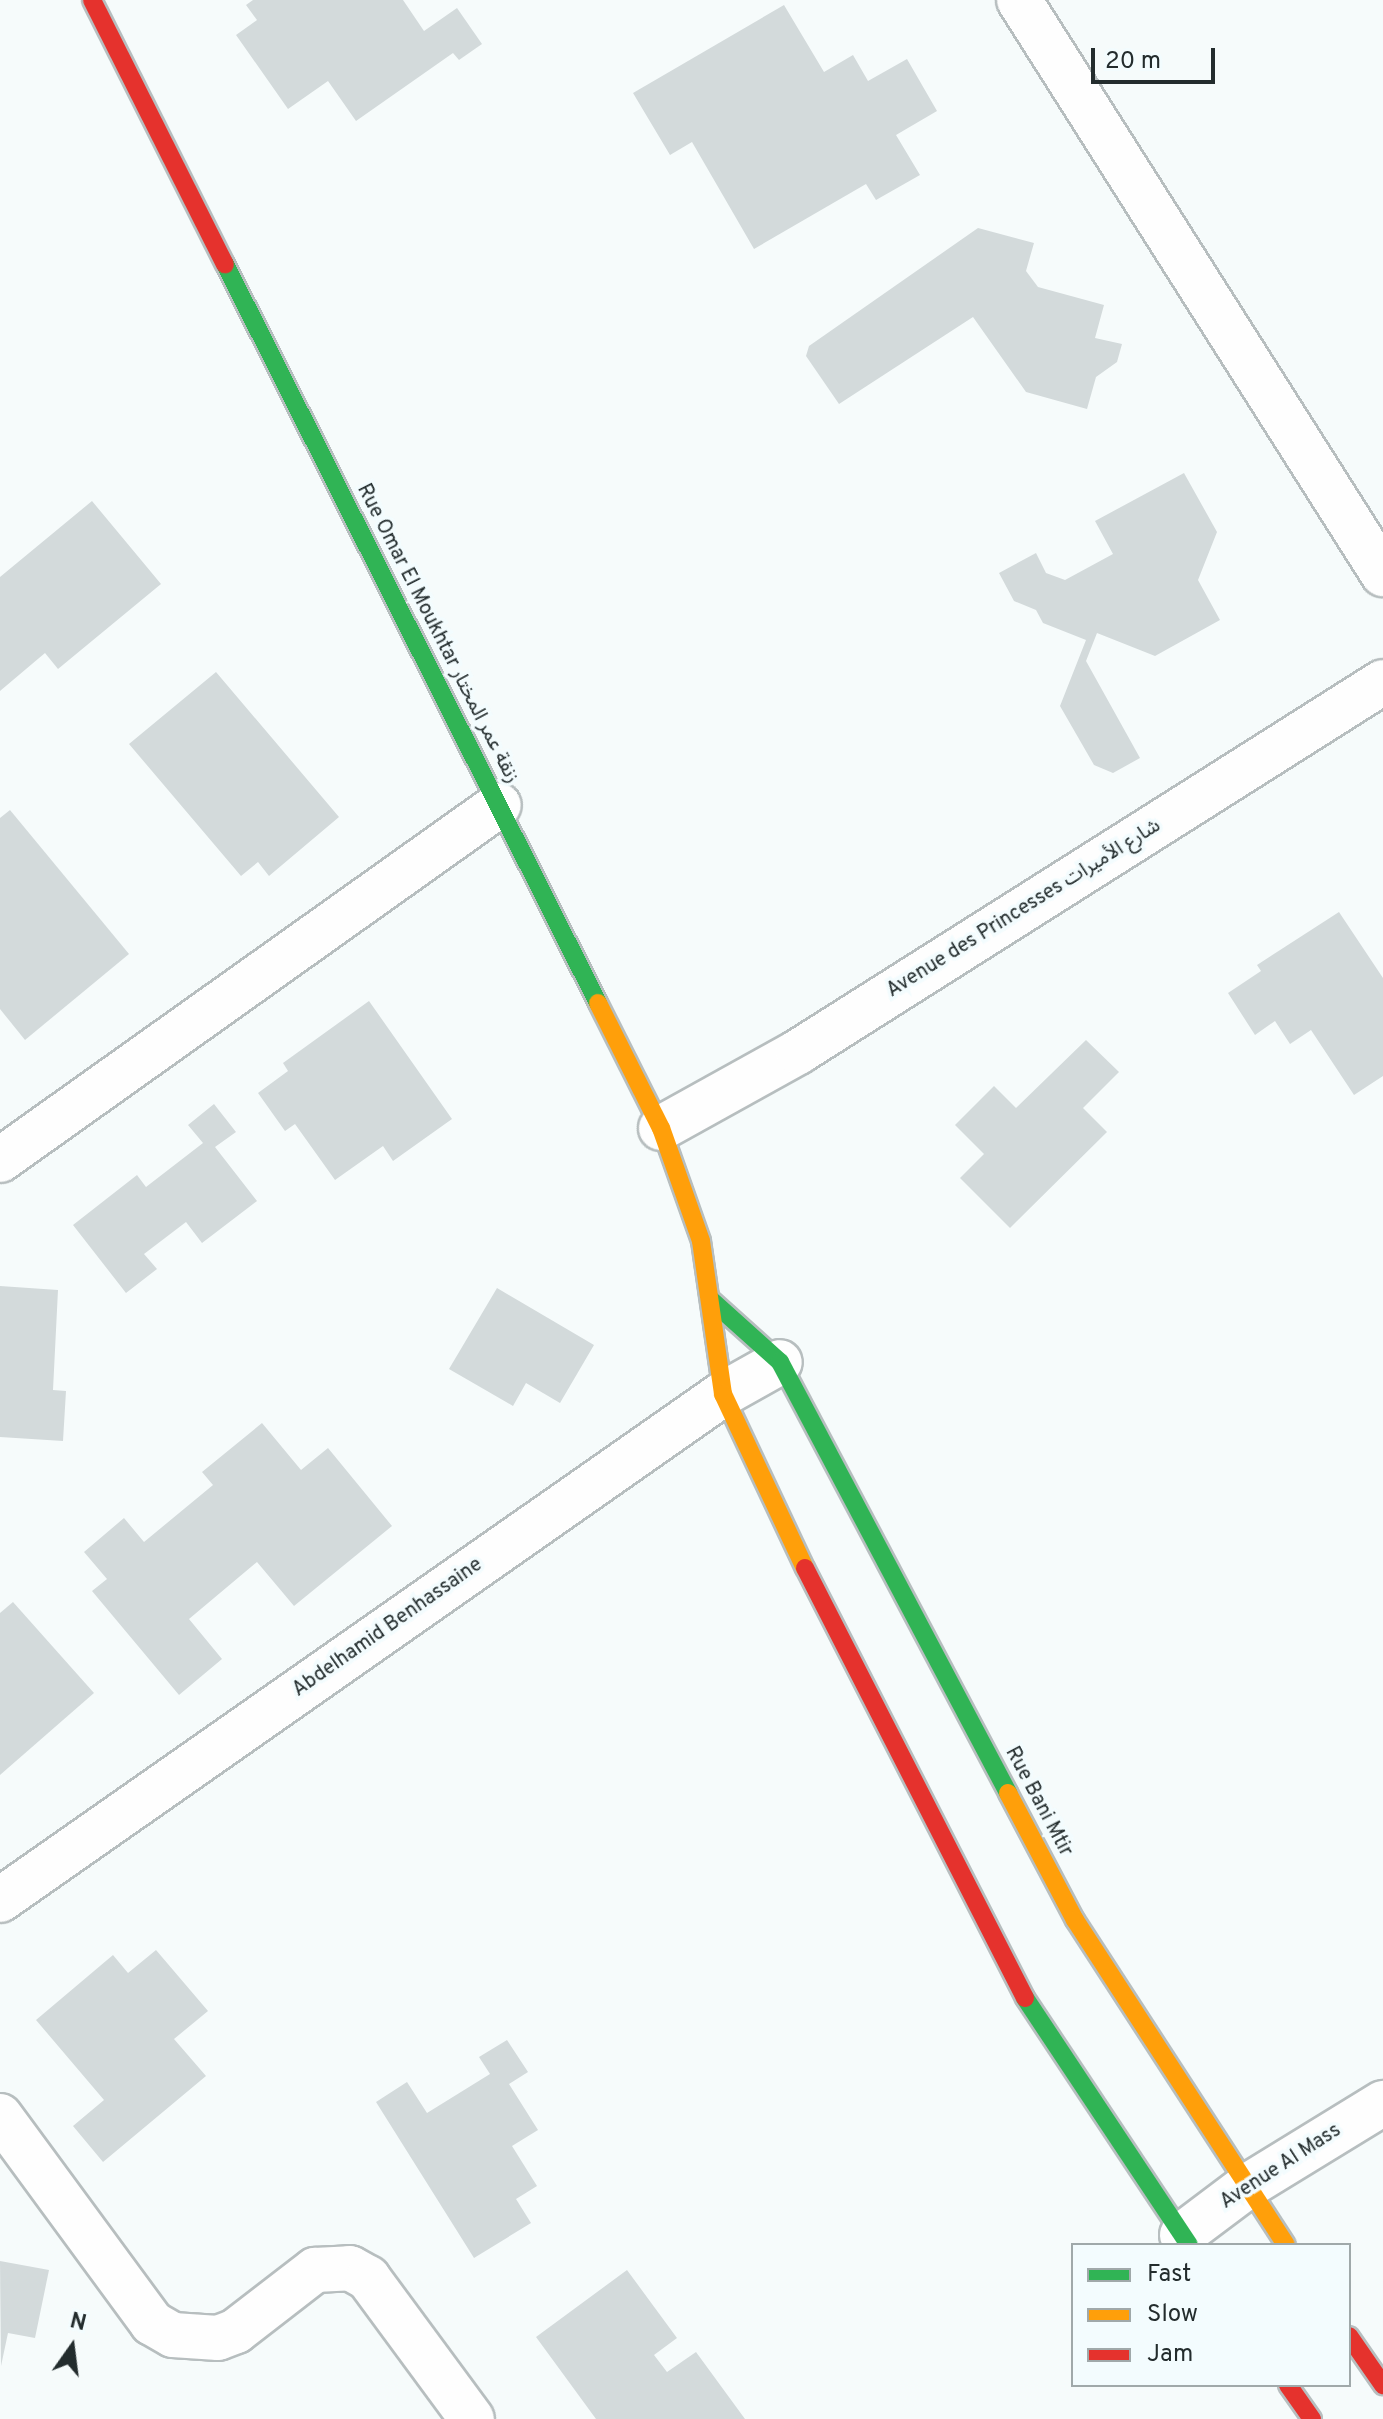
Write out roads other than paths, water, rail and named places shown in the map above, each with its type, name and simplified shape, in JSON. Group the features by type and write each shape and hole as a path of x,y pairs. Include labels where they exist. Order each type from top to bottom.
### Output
{"street":[{"name":"Rue Omar El Moukhtar زنقة عمر المختار","path":"92,0 661,1128 689,1199 711,1300 723,1394"},
{"path":"1019,0 1383,574"},
{"name":"Avenue des Princesses شارع الأميرات","path":"661,1128 798,1052 1383,682"},
{"path":"0,1160 499,805"},
{"path":"711,1300 780,1362"},
{"name":"Abdelhamid Benhassaine","path":"0,1900 723,1394 780,1362"},
{"name":"Rue Bani Mtir","path":"780,1362 1075,1920 1285,2243"},
{"path":"723,1394 843,1648 1017,1986 1186,2240"},
{"name":"Avenue Al Mass","path":"1186,2240 1246,2187 1383,2103"},
{"path":"0,2116 152,2323 173,2335 218,2338 236,2331 315,2270 350,2268 368,2278 472,2419"},
{"path":"1351,2339 1383,2385"},
{"path":"1289,2387 1312,2419"}]}
